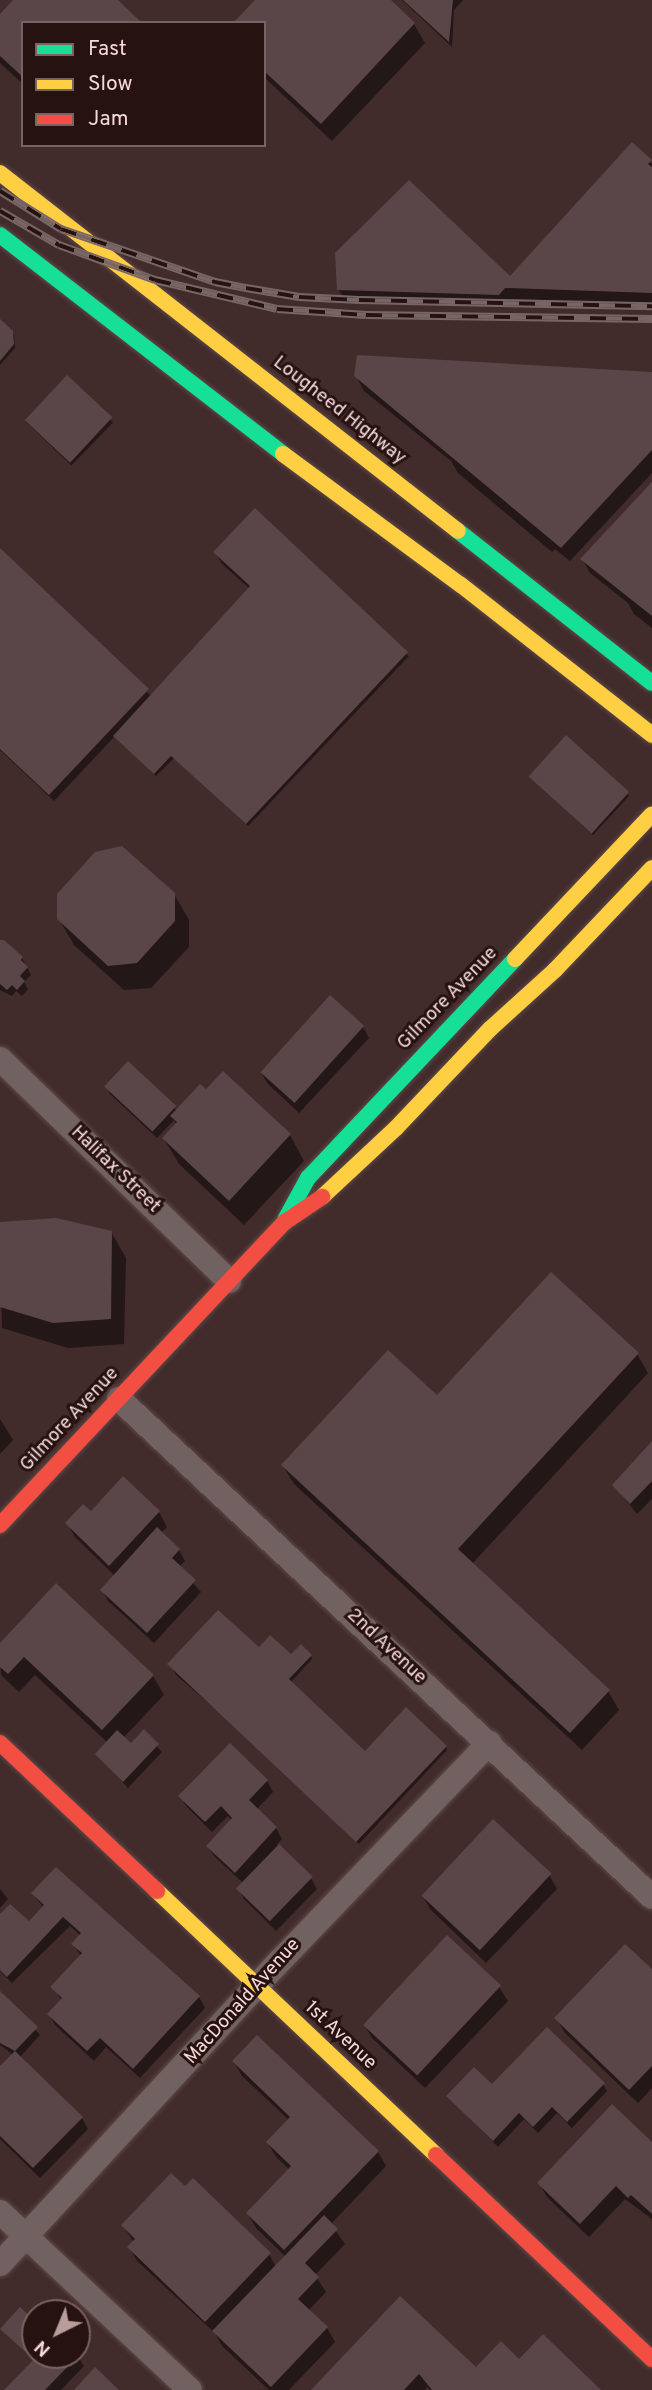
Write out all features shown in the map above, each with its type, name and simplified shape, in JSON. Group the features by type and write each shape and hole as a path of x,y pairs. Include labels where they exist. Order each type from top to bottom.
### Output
{"street":[{"name":"Lougheed Highway","path":"0,173 652,683"},
{"path":"0,235 335,495 461,585 652,735"},
{"name":"Gilmore Avenue","path":"285,1222 308,1178 652,814"},
{"name":"Gilmore Avenue","path":"0,1525 285,1222 326,1195 490,1029 555,970 652,868"},
{"name":"Halifax Street","path":"0,1059 229,1281"},
{"name":"2nd Avenue","path":"119,1399 652,1897"},
{"name":"1st Avenue","path":"0,1743 652,2359"},
{"name":"MacDonald Avenue","path":"0,2264 257,1986 489,1743"},
{"path":"0,2212 190,2390"}],"building":[{"path":"13,0 118,0 140,21 21,21 21,75 0,56 0,14"},
{"path":"255,0 391,0 415,23 321,124 266,73 266,21 235,21"},
{"path":"403,0 453,0 449,42"},
{"path":"632,142 652,160 648,164 652,167 652,293 505,288 499,295 337,290 335,253 409,180 510,276"},
{"path":"0,319 13,331 14,344 0,361"},
{"path":"357,355 652,372 652,450 561,548 354,376"},
{"path":"67,375 112,417 70,463 25,420"},
{"path":"652,482 652,616 580,559"},
{"path":"255,508 408,652 246,824 171,756 154,774 113,736 250,586 213,552"},
{"path":"0,548 149,689 49,795 0,749"},
{"path":"566,735 629,792 592,833 529,777"},
{"path":"122,846 175,893 175,921 137,963 108,966 57,919 57,894 95,852"},
{"path":"0,940 4,940 23,957 21,960 28,967 20,976 25,981 17,990 12,985 7,990 0,984"},
{"path":"330,995 364,1026 295,1103 260,1072"},
{"path":"128,1061 176,1106 152,1132 104,1087"},
{"path":"223,1071 291,1134 229,1201 162,1138 177,1122 170,1116 200,1084 206,1089"},
{"path":"56,1218 112,1231 111,1319 53,1323 0,1307 0,1222"},
{"path":"551,1272 639,1353 458,1549 610,1690 570,1733 281,1465 388,1350 437,1395"},
{"path":"652,1441 652,1481 630,1504 612,1485"},
{"path":"123,1476 160,1511 109,1566 65,1523 83,1504 91,1511"},
{"path":"157,1527 180,1549 172,1558 196,1580 147,1633 100,1590"},
{"path":"56,1583 154,1675 102,1730 24,1657 8,1674 0,1667 0,1643"},
{"path":"218,1610 259,1647 270,1635 291,1654 301,1644 312,1655 289,1679 365,1751 406,1707 447,1746 356,1842 167,1664"},
{"path":"144,1729 159,1744 123,1782 95,1754 117,1730 131,1743"},
{"path":"230,1743 268,1780 249,1800 277,1827 235,1873 206,1846 232,1818 221,1806 205,1822 178,1796"},
{"path":"493,1819 552,1874 480,1950 421,1896"},
{"path":"279,1844 313,1877 270,1921 236,1889"},
{"path":"56,1867 200,1996 133,2069 100,2038 87,2051 47,2014 62,1998 50,1987 82,1953 71,1944 81,1933 63,1917 7,1977 0,1970 0,1914 10,1904 29,1921 44,1905 31,1893"},
{"path":"447,1935 501,1985 417,2075 363,2025"},
{"path":"625,1944 652,1969 652,2066 629,2090 554,2018"},
{"path":"0,1991 38,2027 15,2051 0,2043"},
{"path":"547,2027 605,2083 567,2122 552,2107 533,2127 519,2113 493,2141 446,2096 474,2067 492,2084"},
{"path":"257,2035 379,2151 284,2250 246,2213 291,2166 266,2142 290,2117 232,2061"},
{"path":"15,2051 83,2117 33,2168 0,2136 0,2066"},
{"path":"612,2104 652,2142 652,2214 631,2195 628,2198 616,2186 580,2224 537,2183"},
{"path":"171,2173 185,2186 193,2178 271,2253 205,2322 127,2247 135,2239 121,2225"},
{"path":"324,2215 338,2229 305,2263 319,2277 298,2299 328,2327 271,2387 212,2331"},
{"path":"400,2296 476,2367 501,2341 519,2359 543,2334 601,2390 432,2390 419,2374 404,2390 311,2390"},
{"path":"20,2307 21,2308 21,2348 0,2329"},
{"path":"95,2367 119,2390 74,2390"},
{"path":"24,2369 65,2369 45,2390 4,2390"}],"railway":[{"path":"0,191 61,229 215,282 246,288 299,297 359,300 652,306"},
{"path":"0,211 59,245 155,280 277,309 366,315 652,319"}],"traffic: fast":[{"path":"0,235 283,454"},
{"path":"458,531 652,683"},
{"path":"286,1218 308,1178 515,959"}],"traffic: slow":[{"path":"0,173 458,531"},
{"path":"283,454 461,585 652,735"},
{"path":"515,959 652,814"},
{"path":"322,1197 396,1128 490,1029 555,970 652,868"},
{"path":"157,1891 436,2155"}],"traffic: jam":[{"path":"0,1525 285,1222 322,1197"},
{"path":"0,1743 157,1891"},
{"path":"436,2155 652,2359"}]}
